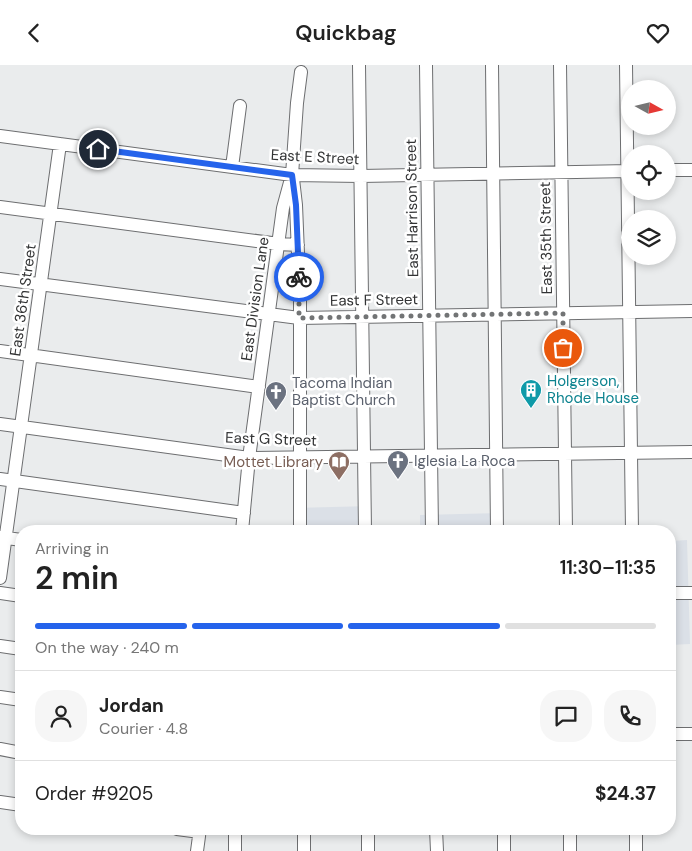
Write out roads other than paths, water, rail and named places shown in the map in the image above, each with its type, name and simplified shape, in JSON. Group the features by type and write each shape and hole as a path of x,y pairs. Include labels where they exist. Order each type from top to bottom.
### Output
{"street":[{"path":"359,65 365,525"},
{"name":"East Harrison Street","path":"426,65 432,525"},
{"path":"492,65 497,525"},
{"name":"East 35th Street","path":"560,65 566,525"},
{"path":"626,65 628,145"},
{"name":"East Division Lane","path":"243,525 249,458 283,208 292,175 297,103 302,72"},
{"path":"232,167 240,105"},
{"name":"East E Street","path":"0,136 292,175 361,176 621,171"},
{"name":"East 36th Street","path":"0,578 3,537 15,481 60,144"},
{"path":"676,170 692,170"},
{"path":"292,175 298,245 300,525"},
{"path":"629,200 632,525"},
{"path":"0,207 298,245"},
{"name":"East F Street","path":"0,279 269,316 299,318 692,311"},
{"path":"0,351 259,387"},
{"name":"East G Street","path":"0,424 249,458 692,452"},
{"path":"0,479 244,513"},
{"path":"0,593 15,595"},
{"path":"676,593 692,593"},
{"path":"0,646 15,648"},
{"path":"0,697 15,699"},
{"path":"676,734 692,734"},
{"path":"0,749 15,752"},
{"path":"0,801 15,804"},
{"path":"197,851 199,835"},
{"path":"235,835 235,851"},
{"path":"304,835 304,851"},
{"path":"368,835 368,851"},
{"path":"436,835 436,851"},
{"path":"504,835 504,851"},
{"path":"570,835 570,851"},
{"path":"636,835 636,851"}],"place":[{"name":"Holgerson, Rhode House","path":"531,409"},
{"name":"Tacoma Indian Baptist Church","path":"276,411"},
{"name":"Iglesia La Roca","path":"398,480"},
{"name":"Mottet Library","path":"339,481"}]}
